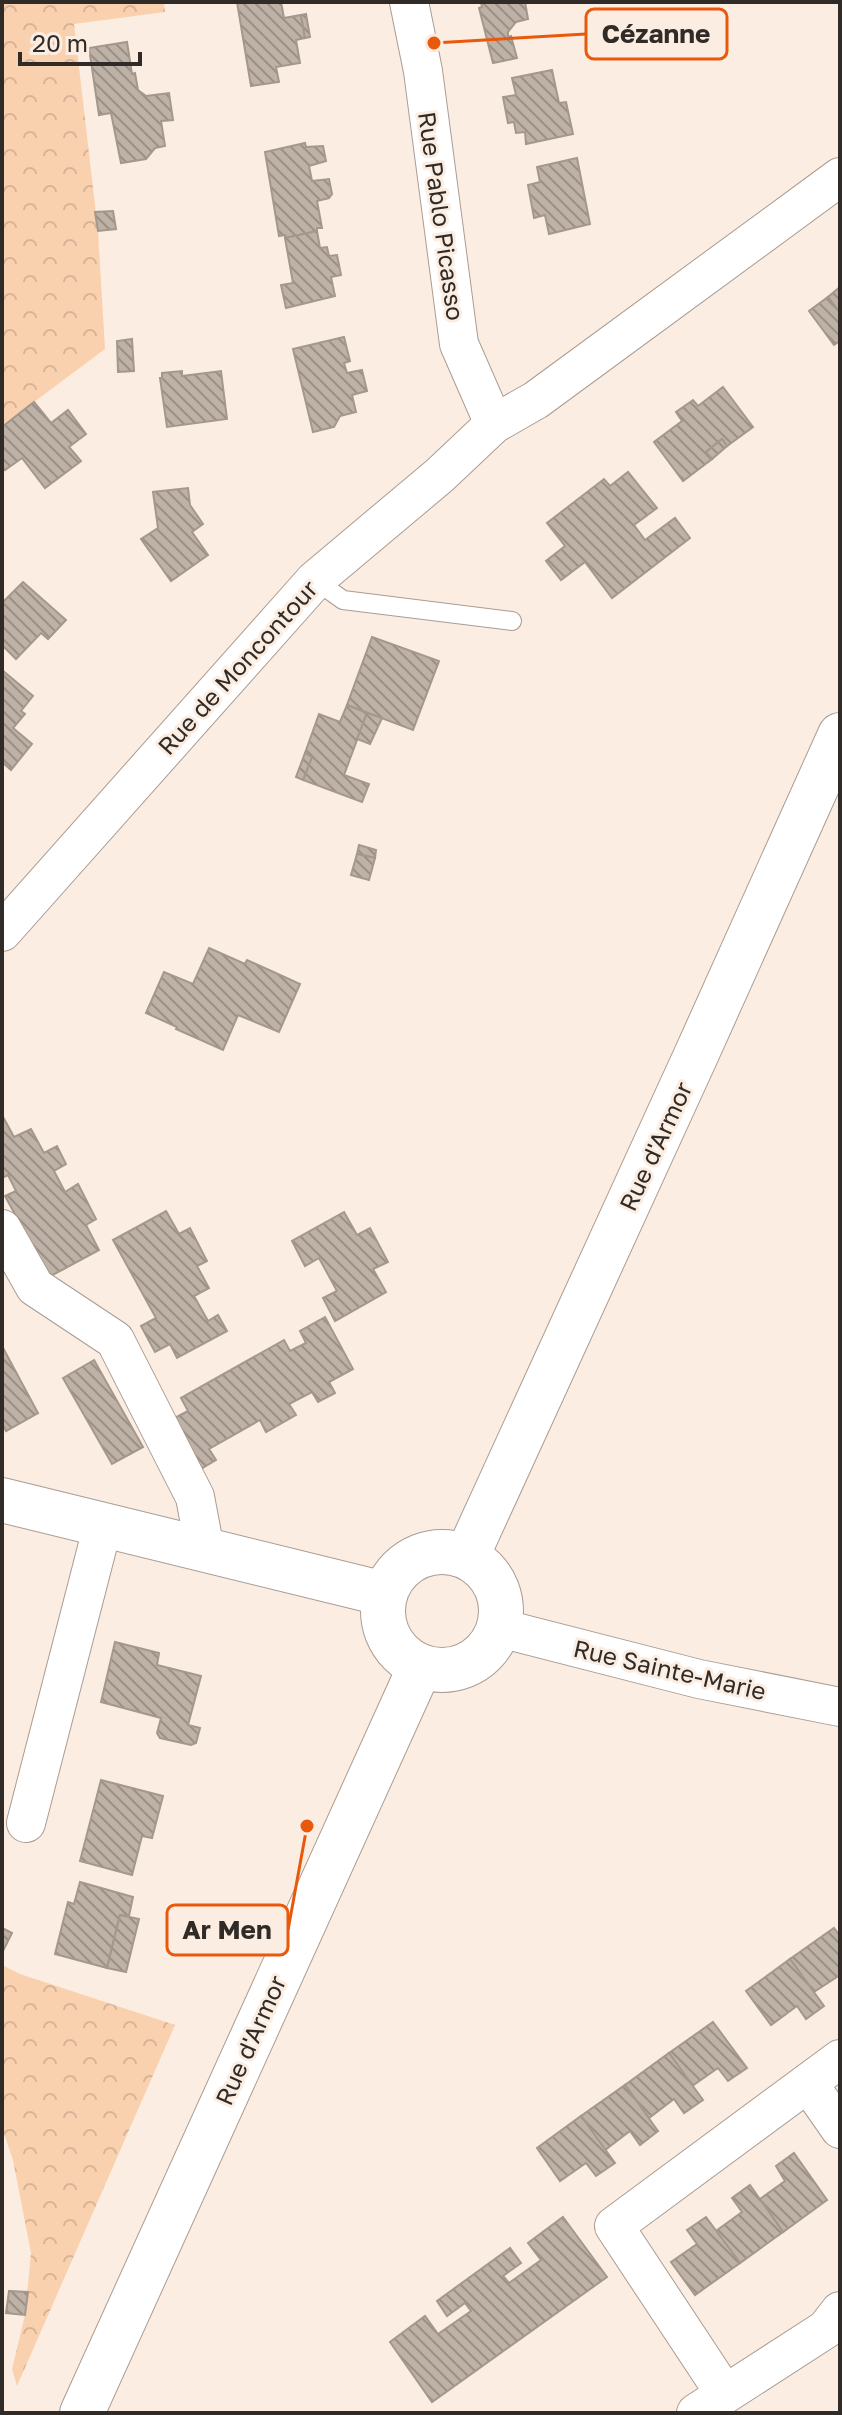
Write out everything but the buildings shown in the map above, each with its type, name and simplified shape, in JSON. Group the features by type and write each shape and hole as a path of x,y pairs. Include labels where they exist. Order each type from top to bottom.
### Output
{"main road":[{"name":"Rue d'Armor","path":"467,1556 840,735"},
{"path":"2,1500 385,1594"},
{"path":"447,1551 467,1556 487,1572 500,1594 500,1628 491,1646 477,1660 459,1669 440,1671 420,1667 405,1658 393,1645 385,1629 385,1594 394,1576 409,1562 426,1553 447,1551"},
{"name":"Rue d'Armor","path":"82,2413 420,1667"}],"street":[{"name":"Rue Pablo Picasso","path":"409,2 423,71 459,344 494,424"},
{"name":"Rue de Moncontour","path":"2,932 315,580 440,475 494,424 536,400 840,177"},
{"path":"2,1229 35,1287 115,1340 195,1497 205,1550"},
{"path":"26,1823 103,1525"},
{"name":"Rue Sainte-Marie","path":"500,1628 699,1679 840,1707"},
{"path":"840,2059 614,2226 711,2404 826,2329 840,2311"},
{"path":"808,2083 840,2129"}],"lane":[{"path":"315,580 343,600 512,621"}],"green space":[{"path":"2,2 164,2 165,12 74,24 98,231 105,349 2,426"},
{"path":"2,1965 20,1974 175,2025 17,2386 12,2369 25,2315 31,2253 13,2160 2,2128"}],"place":[{"name":"Cézanne","path":"434,43"},
{"name":"Ar Men","path":"307,1826"}]}
